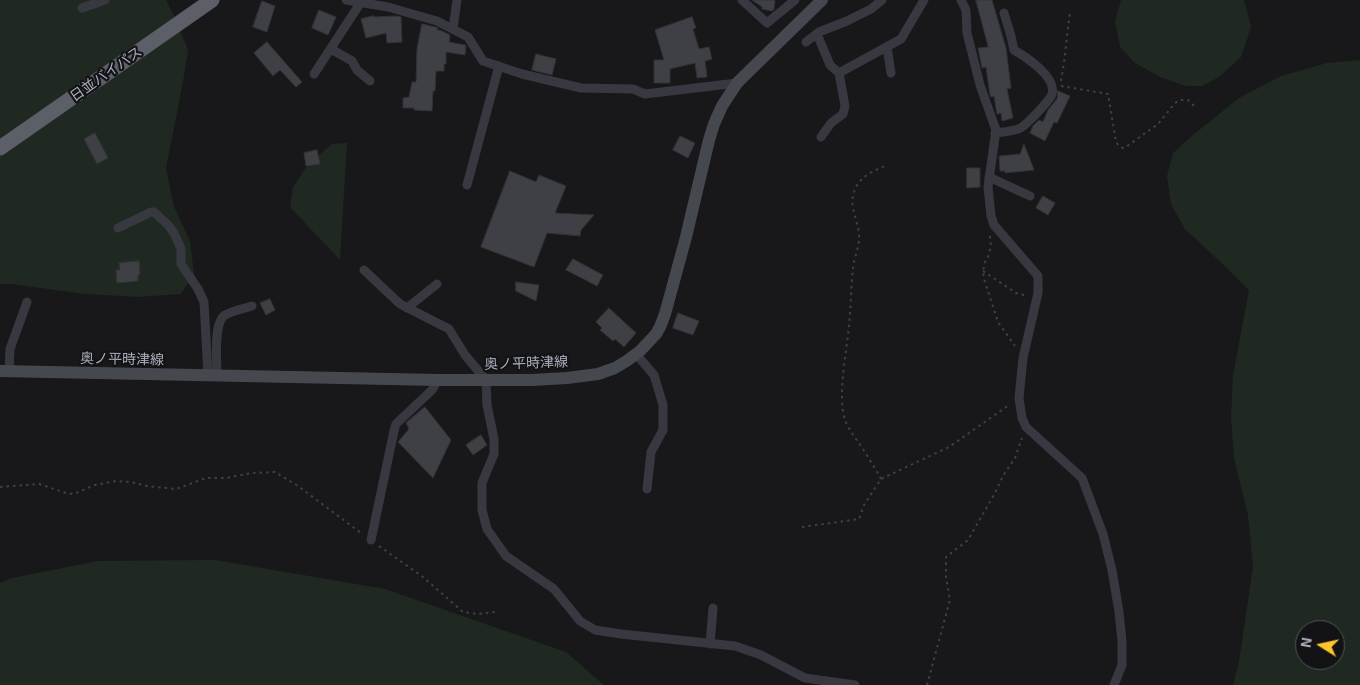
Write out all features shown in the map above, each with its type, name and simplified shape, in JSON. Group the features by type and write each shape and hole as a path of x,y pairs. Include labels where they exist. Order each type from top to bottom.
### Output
{"highway":[{"name":"日並バイパス","path":"0,148 212,0"}],"main road":[{"name":"奥ノ平時津線","path":"4,371 486,380 567,378 598,374 615,368 636,354 650,341 660,327 686,237 709,140 722,106 737,84 822,0"}],"street":[{"path":"82,8 104,0"},
{"path":"346,0 390,4 436,21 468,37 484,61 522,74 580,88 633,90 645,94 737,84"},
{"path":"453,29 457,0"},
{"path":"742,0 767,23 796,0"},
{"path":"806,42 817,34 847,22 871,9 882,0"},
{"path":"839,73 901,39 924,0"},
{"path":"961,0 966,10 967,33 980,85 996,130 988,187 991,216 994,224 1038,276 1038,294 1024,358 1019,398 1022,418 1026,427 1082,478 1102,534 1112,570 1122,641 1122,665 1114,685"},
{"path":"314,74 361,2"},
{"path":"995,133 1022,128 1052,94 1050,80 1025,56 1014,50 1004,13"},
{"path":"817,34 830,65 839,73 845,106 843,114 831,123 821,137"},
{"path":"887,47 892,73"},
{"path":"331,49 352,61 357,70 370,81"},
{"path":"467,185 499,66"},
{"path":"989,177 1030,196"},
{"path":"118,228 154,212 162,218 174,233 181,249 181,264 198,289 204,302 212,375"},
{"path":"364,270 400,304 449,329 465,354 486,380 487,405 494,439 494,454 482,483 482,510 487,529 506,556 554,589 580,621 595,630 735,646 761,655 806,678 855,685"},
{"path":"407,308 437,284"},
{"path":"4,371 27,302"},
{"path":"212,375 219,324 224,316 252,306"},
{"path":"636,354 654,376 664,405 663,430 651,452 648,489"},
{"path":"371,540 396,424 432,390 438,380"},
{"path":"710,644 713,608"}],"path":[{"path":"1070,11 1060,86 1108,94 1116,142 1119,146 1126,147 1158,124 1175,102 1188,100 1195,107"},
{"path":"881,479 845,420 843,376 854,266 859,240 852,198 862,178 885,166"},
{"path":"994,224 989,232 991,246 983,271 984,279 998,322 1024,358"},
{"path":"983,271 1016,292 1037,299"},
{"path":"802,527 859,519 864,505 881,479 949,446 1019,398"},
{"path":"927,685 950,600 946,577 946,557 968,540 1015,458 1026,427"},
{"path":"0,487 39,484 69,494 95,485 116,481 176,489 206,478 226,478 252,472 275,472 298,486 423,577 463,612 478,614 495,612"}],"shaded area":[{"path":"0,0 166,0 188,50 166,168 174,207 190,241 194,274 181,294 138,297 85,294 0,284"},
{"path":"1121,0 1244,0 1251,27 1241,57 1219,77 1202,86 1186,86 1160,77 1135,63 1120,47 1115,21"},
{"path":"1360,60 1360,685 1233,685 1239,662 1253,566 1248,515 1234,458 1231,417 1233,375 1249,290 1185,229 1171,204 1167,176 1173,153 1193,135 1239,98 1281,76 1327,63"},
{"path":"347,143 340,260 290,207 293,187 307,166 332,144"},
{"path":"215,560 385,589 566,652 604,685 0,685 0,583 12,578 98,561"}],"building":[{"path":"752,0 775,0 774,9 772,11 762,9"},
{"path":"976,0 992,0 1006,48 1011,88 1007,89 1013,118 1002,121 1001,113 997,114 994,96 991,97 990,95 986,67 982,68 978,48 988,47"},
{"path":"262,1 275,6 267,32 253,27"},
{"path":"319,10 336,17 328,35 312,28"},
{"path":"374,16 401,17 402,42 387,43 386,33 366,38 361,19"},
{"path":"692,17 696,28 693,29 699,49 709,47 712,59 705,61 707,77 697,78 695,63 670,69 670,83 654,83 654,60 664,60 655,30"},
{"path":"422,24 438,28 437,30 450,35 449,42 466,46 465,55 446,52 444,71 436,71 432,111 403,108 403,98 409,97 412,82 416,82 417,49"},
{"path":"267,42 302,82 296,87 280,70 273,76 254,53"},
{"path":"536,54 556,59 552,75 532,70"},
{"path":"1058,91 1070,96 1057,123 1054,122 1045,141 1030,133 1033,126 1039,120 1043,122 1048,110 1057,99"},
{"path":"95,133 108,158 97,164 84,139"},
{"path":"680,136 695,143 688,158 673,150"},
{"path":"1024,144 1034,170 1005,173 1005,171 1000,171 999,156 1020,154"},
{"path":"317,150 320,164 306,166 304,153"},
{"path":"967,168 980,168 980,187 967,188"},
{"path":"510,171 536,182 539,175 566,186 555,213 594,215 581,230 580,236 547,233 534,267 481,247"},
{"path":"1043,196 1055,203 1048,215 1036,208"},
{"path":"573,259 603,275 597,286 566,270"},
{"path":"139,261 140,274 138,275 138,281 117,283 116,270 120,270 119,263"},
{"path":"516,282 539,285 536,301 516,291"},
{"path":"270,299 275,310 266,315 260,303"},
{"path":"609,308 636,333 624,347 600,330 602,328 596,322"},
{"path":"678,313 699,321 693,335 673,328"},
{"path":"425,407 451,440 433,478 398,442 409,429 406,423"},
{"path":"481,435 487,445 473,455 466,445"}]}
